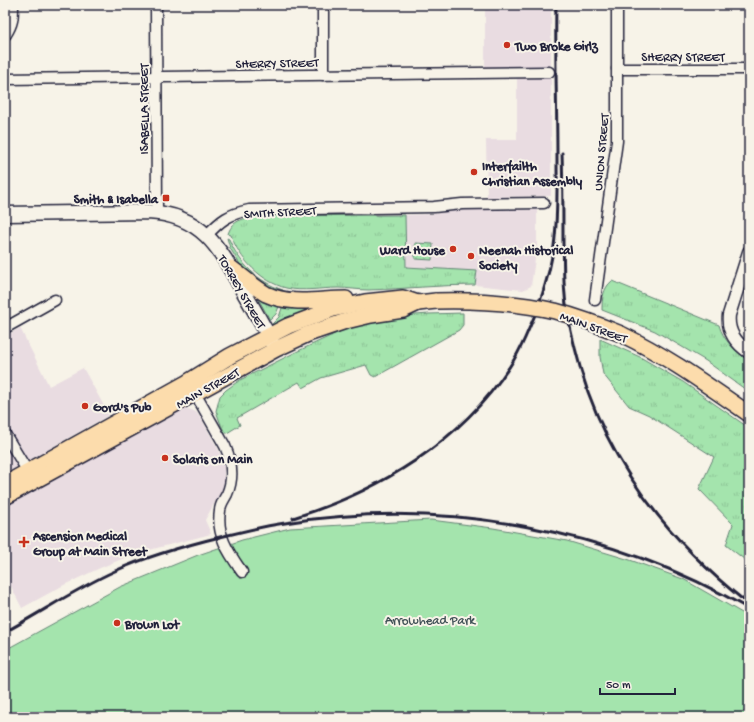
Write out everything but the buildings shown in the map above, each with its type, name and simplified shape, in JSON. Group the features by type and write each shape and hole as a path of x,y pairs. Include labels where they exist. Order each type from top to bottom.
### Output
{"main road":[{"path":"5,214 157,213 174,216 186,221 207,235"},
{"name":"TORREY STREET","path":"207,235 221,252 276,349"},
{"path":"230,268 265,293 283,300 297,301 345,299 365,302"},
{"name":"MAIN STREET","path":"192,387 230,356 269,335 312,316 349,305 403,298 418,302 492,301 527,306 574,317 621,334 650,348 679,365 749,414"},
{"name":"MAIN STREET","path":"5,497 31,477 192,387 308,334 346,321 403,310 418,302"},
{"name":"MAIN STREET","path":"5,484 31,477"}],"street":[{"path":"5,34 11,25 12,5"},
{"name":"ISABELLA STREET","path":"156,5 157,213"},
{"path":"323,5 323,74"},
{"name":"UNION STREET","path":"595,300 617,141 617,5"},
{"name":"SHERRY STREET","path":"617,69 749,69"},
{"name":"SHERRY STREET","path":"5,79 549,72"},
{"name":"SMITH STREET","path":"207,235 222,220 239,212 249,210 434,207 462,204 544,203"},
{"path":"749,252 728,322 729,330 734,338 749,352"},
{"path":"5,328 55,300"},
{"path":"192,387 229,455 231,481 221,504 219,523 221,537 242,572"},
{"path":"5,434 31,477"}],"shaded area":[{"path":"485,5 551,5 551,196 487,197 486,140 517,140 517,73 485,73"},
{"name":"Neenah Historical Society","path":"461,209 537,210 537,246 531,286 523,290 475,285 476,271 406,267 405,215 434,214"},
{"path":"20,328 49,386 83,368 109,415 5,474 5,336"},
{"path":"181,408 186,408 196,412 218,449 224,463 224,482 222,490 205,520 211,534 134,554 64,585 22,608 5,575 5,505"}],"green space":[{"path":"405,215 406,267 477,271 475,285 369,290 338,288 299,290 286,288 268,281 252,268 240,253 231,235 228,234 233,225 237,222 246,218 262,216"},
{"path":"227,238 244,264 265,282 283,290 282,294 270,290 241,266 230,248"},
{"path":"415,243 433,244 432,260 415,259"},
{"path":"612,281 719,325 724,336 731,345 739,354 749,361 749,392 706,361 655,331 602,310 605,290"},
{"path":"256,295 280,304 276,314 270,320"},
{"path":"283,305 315,308 274,325 272,324 279,317"},
{"path":"463,313 463,325 459,330 375,377 371,375 366,365 321,378 303,388 299,382 237,418 240,425 227,433 225,433 221,425 216,411 220,396 226,390 240,380 352,326 403,316"},
{"path":"600,339 640,357 683,382 749,428 749,563 726,545 733,524 699,489 714,457 649,415 629,406 603,374 600,357"},
{"name":"Arrowhead Park","path":"431,520 493,528 567,541 630,560 683,579 749,617 749,717 5,717 5,650 120,587 198,555 242,540 290,528"}],"railway":[{"path":"293,518 325,507 386,479 415,461 442,441 467,418 490,393 510,366 520,348 543,293 554,246 557,213 556,5"},
{"path":"562,153 564,289 569,322 586,387 618,458 662,521 688,550 747,603"},
{"path":"5,632 73,592 128,565 155,555 239,532 285,523 345,516 405,514 465,518 524,526 583,540 640,558 696,581 749,609"}],"place":[{"name":"Two Broke Girlz","path":"507,45"},
{"name":"Interfailth Christian Assembly","path":"474,172"},
{"name":"Smith & Isabella","path":"166,198"},
{"name":"Ward House","path":"453,249"},
{"name":"Neenah Historical Society","path":"471,256"},
{"name":"Gord's Pub","path":"85,406"},
{"name":"Solaris on Main","path":"165,458"},
{"name":"Ascension Medical Group at Main Street","path":"24,542"},
{"name":"Brown Lot","path":"117,623"}]}
